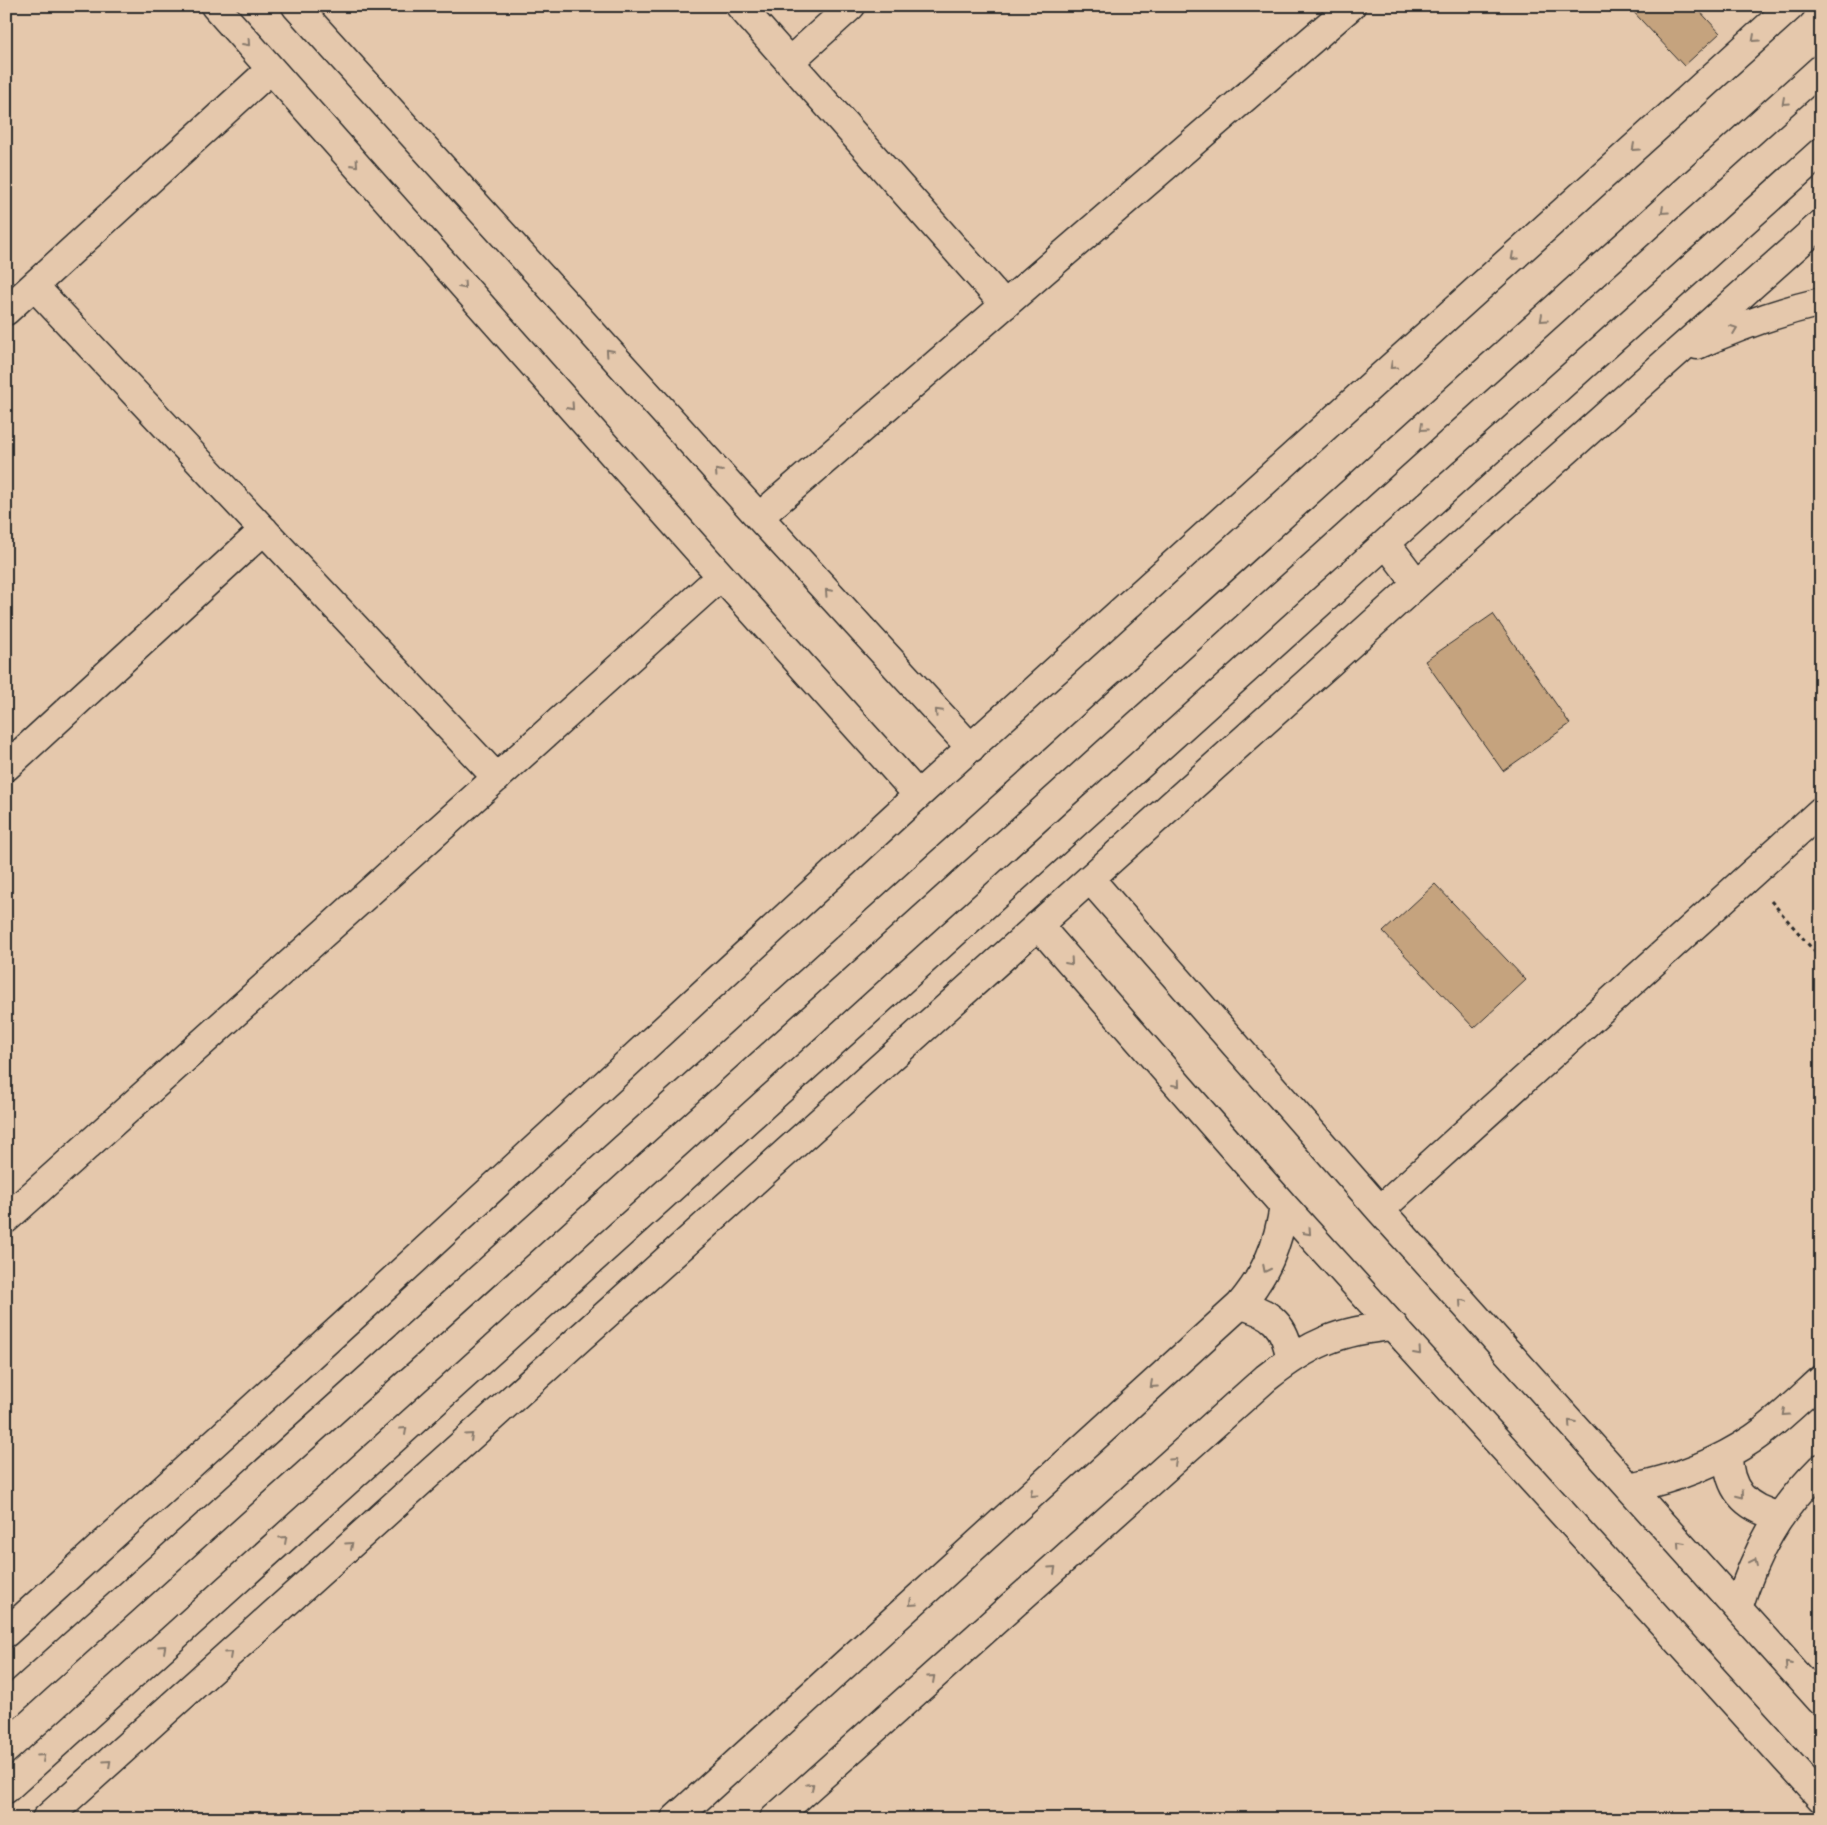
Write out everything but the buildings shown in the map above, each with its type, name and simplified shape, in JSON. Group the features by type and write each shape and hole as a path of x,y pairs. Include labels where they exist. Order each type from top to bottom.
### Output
{"street":[{"path":"215,6 918,795"},
{"path":"296,6 971,748"},
{"path":"740,6 1005,305"},
{"path":"789,62 850,6"},
{"path":"759,517 1351,6"},
{"path":"6,1633 341,1328 918,795 1791,6"},
{"path":"6,311 271,69"},
{"path":"6,1706 1821,69"},
{"path":"6,1790 1821,152"},
{"path":"46,1819 1418,584 1821,224"},
{"path":"34,286 497,778"},
{"path":"1673,356 1733,329 1795,308 1821,302"},
{"path":"6,767 264,530"},
{"path":"1386,543 1418,584"},
{"path":"6,1219 721,576"},
{"path":"1380,1210 1821,811"},
{"path":"1090,879 1380,1210 1821,1701"},
{"path":"1038,926 1284,1206 1821,1798"},
{"path":"675,1819 1240,1306 1266,1270 1281,1228 1284,1206"},
{"path":"1240,1306 1253,1308 1276,1322 1286,1339 1290,1358"},
{"path":"774,1819 1290,1358 1318,1343 1342,1334 1368,1328 1394,1326"},
{"path":"1630,1488 1661,1482 1690,1472 1728,1454 1754,1438 1821,1380"},
{"path":"1728,1454 1731,1480 1737,1492 1748,1504 1763,1512 1779,1516"},
{"path":"1738,1608 1748,1576 1762,1545 1779,1516 1799,1489 1821,1468"}],"path":[{"path":"1749,876 1821,959"}]}
